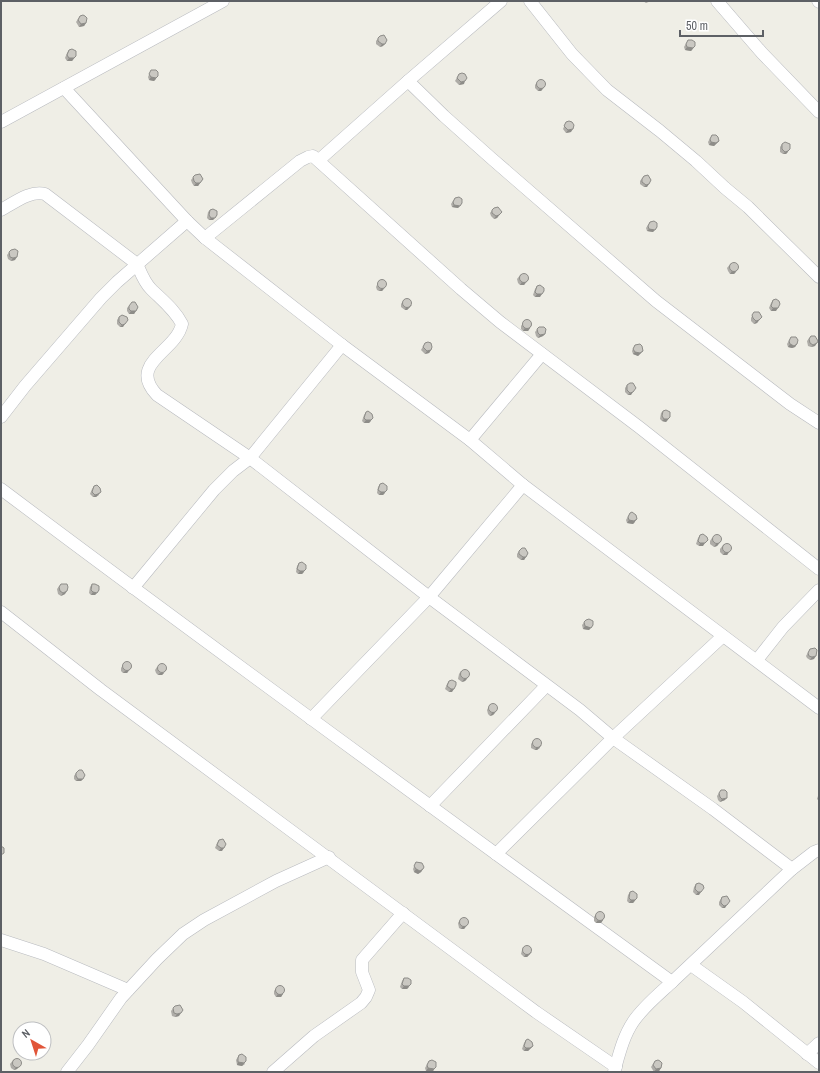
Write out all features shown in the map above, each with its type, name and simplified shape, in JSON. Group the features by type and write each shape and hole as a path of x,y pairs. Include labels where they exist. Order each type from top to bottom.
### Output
{"street":[{"path":"1,122 223,1"},
{"path":"319,160 501,1"},
{"path":"530,1 572,54 607,90 696,161 748,207 819,277"},
{"path":"717,1 762,53 819,112"},
{"path":"408,81 491,158 656,301 784,400 819,423"},
{"path":"64,88 187,221 205,238 342,345 470,440 523,486 819,708"},
{"path":"205,238 300,161 314,156 369,208 500,322 639,427 819,569"},
{"path":"1,210 27,196 37,193 45,194 137,264 143,279 165,302 182,324 181,330 175,338 154,360 148,369 146,376 151,388 157,395 250,458 429,597 580,710 613,738 713,809 792,869"},
{"path":"1,417 25,386 101,298 137,264 187,221"},
{"path":"133,588 214,490 233,471 250,458 342,345"},
{"path":"470,440 542,354"},
{"path":"311,719 429,597 523,486"},
{"path":"1,489 311,719 672,982"},
{"path":"757,660 783,627 819,590"},
{"path":"1,612 108,695 615,1069 624,1040 633,1021 672,982 792,869 817,850"},
{"path":"496,854 613,738 723,636"},
{"path":"430,806 546,686"},
{"path":"67,1072 88,1045 120,998 183,934 204,920 276,881 329,858"},
{"path":"272,1072 314,1036 361,1003 366,997 369,990 362,972 362,960 404,913"},
{"path":"1,940 44,954 128,990"},
{"path":"691,965 743,1002 819,1063"},
{"path":"807,1054 819,1043"}],"building":[{"path":"83,15 87,18 86,23 81,24 78,20 80,16"},
{"path":"384,35 387,40 385,44 382,44 378,41 378,38"},
{"path":"688,40 695,42 695,46 693,48 687,47 686,44"},
{"path":"72,49 76,51 76,56 74,58 69,58 67,55 69,50"},
{"path":"151,70 156,70 158,72 158,76 156,78 151,77 149,74"},
{"path":"459,74 465,74 467,78 465,81 461,82 457,78"},
{"path":"539,80 543,80 545,84 543,88 539,88 537,86 537,82"},
{"path":"569,121 574,125 573,129 568,130 564,126 566,122"},
{"path":"712,135 716,135 719,141 716,143 711,142 710,139"},
{"path":"785,142 790,144 790,149 785,152 782,149 782,144"},
{"path":"200,174 203,179 200,183 196,183 193,177"},
{"path":"648,175 651,180 649,184 646,185 642,182 642,179 644,176"},
{"path":"459,197 462,199 462,203 460,206 454,205 453,202 455,198"},
{"path":"498,207 502,212 496,216 492,213 492,210"},
{"path":"213,209 217,211 217,215 215,218 211,218 209,215 210,210"},
{"path":"654,221 657,223 657,227 655,230 649,229 648,226 650,222"},
{"path":"15,249 18,251 17,257 10,257 9,252"},
{"path":"732,263 736,263 738,267 736,271 732,271 730,269 730,265"},
{"path":"522,274 526,274 528,278 526,282 522,282 520,280 520,276"},
{"path":"380,280 384,280 386,284 384,288 380,288 378,286 378,282"},
{"path":"540,285 544,288 544,291 542,294 537,294 535,292 537,286"},
{"path":"405,299 409,299 411,303 409,307 405,307 403,305 403,301"},
{"path":"776,299 780,304 778,308 773,308 771,306 773,300"},
{"path":"132,302 135,302 138,307 136,311 131,311 129,309"},
{"path":"754,312 759,312 762,317 759,320 756,321 753,318 752,315"},
{"path":"122,315 127,317 128,320 122,325 119,322 119,317"},
{"path":"525,320 529,320 531,324 529,328 525,328 523,326 523,322"},
{"path":"539,327 544,327 546,329 545,334 540,335 538,333 537,329"},
{"path":"811,336 815,336 818,341 813,345 810,343 809,339"},
{"path":"791,337 796,337 798,340 797,344 794,346 790,344 789,341"},
{"path":"425,343 431,343 432,347 431,350 427,351 423,347"},
{"path":"640,344 643,351 640,353 635,352 633,349 635,345"},
{"path":"633,383 636,388 630,393 627,390 627,385"},
{"path":"666,410 670,412 670,417 668,419 664,419 662,416 663,411"},
{"path":"368,411 372,414 373,418 371,420 366,420 364,418 366,412"},
{"path":"383,483 387,486 387,490 385,492 381,492 378,490 380,484"},
{"path":"97,485 101,492 95,495 92,492 94,486"},
{"path":"632,512 636,515 637,519 634,521 629,520 628,517"},
{"path":"703,534 708,540 705,543 700,543 698,541 700,535"},
{"path":"715,535 719,535 721,539 719,543 715,543 713,541 713,537"},
{"path":"725,544 729,544 731,548 729,552 725,552 723,550 723,546"},
{"path":"522,548 525,548 528,553 526,557 519,554 519,551"},
{"path":"302,562 306,565 306,569 304,571 300,571 297,569 299,563"},
{"path":"61,584 67,584 68,587 67,591 63,593 60,591 59,587"},
{"path":"92,584 99,586 97,593 91,590"},
{"path":"589,619 593,621 591,628 585,626 584,622"},
{"path":"815,648 817,650 816,656 809,656 808,653 810,649"},
{"path":"125,662 129,662 131,666 129,670 125,670 123,668 123,664"},
{"path":"160,664 164,664 166,668 164,672 160,672 158,670 158,666"},
{"path":"463,670 467,670 469,674 467,678 463,678 461,676 461,672"},
{"path":"452,680 456,682 454,689 447,686 449,681"},
{"path":"491,704 495,704 497,708 495,712 491,712 489,710 489,706"},
{"path":"535,739 539,739 541,743 539,747 535,747 533,745 533,741"},
{"path":"79,770 82,770 85,775 83,779 78,779 76,776 76,773"},
{"path":"721,790 725,790 727,792 727,798 722,799 720,797 719,793"},
{"path":"223,839 226,844 224,848 221,848 217,845 219,840"},
{"path":"1,846 4,848 4,853 1,855"},
{"path":"416,862 422,863 424,867 423,869 420,871 416,869 414,866"},
{"path":"699,883 703,885 704,888 701,892 698,892 695,889 696,884"},
{"path":"633,891 637,894 637,898 635,900 631,900 629,898 630,892"},
{"path":"727,896 730,901 724,906 721,903 721,900 722,897"},
{"path":"598,912 602,912 604,916 602,920 598,920 596,918 596,914"},
{"path":"462,918 466,918 468,922 466,926 462,926 460,924 460,920"},
{"path":"525,946 529,946 531,950 529,954 525,954 523,952 523,948"},
{"path":"404,978 411,980 411,984 409,986 404,986 402,984"},
{"path":"278,986 282,986 284,990 282,994 278,994 276,992 276,988"},
{"path":"180,1005 183,1010 181,1013 174,1013 173,1008"},
{"path":"528,1039 532,1042 533,1046 526,1048 524,1046 526,1040"},
{"path":"242,1054 246,1057 246,1061 244,1063 238,1062 239,1055"},
{"path":"432,1060 436,1062 436,1067 434,1069 428,1068 427,1065 429,1061"},
{"path":"658,1060 662,1063 661,1068 656,1069 653,1065 655,1061"},
{"path":"13,1061 21,1061 21,1065 19,1067 15,1067 13,1065"}]}
